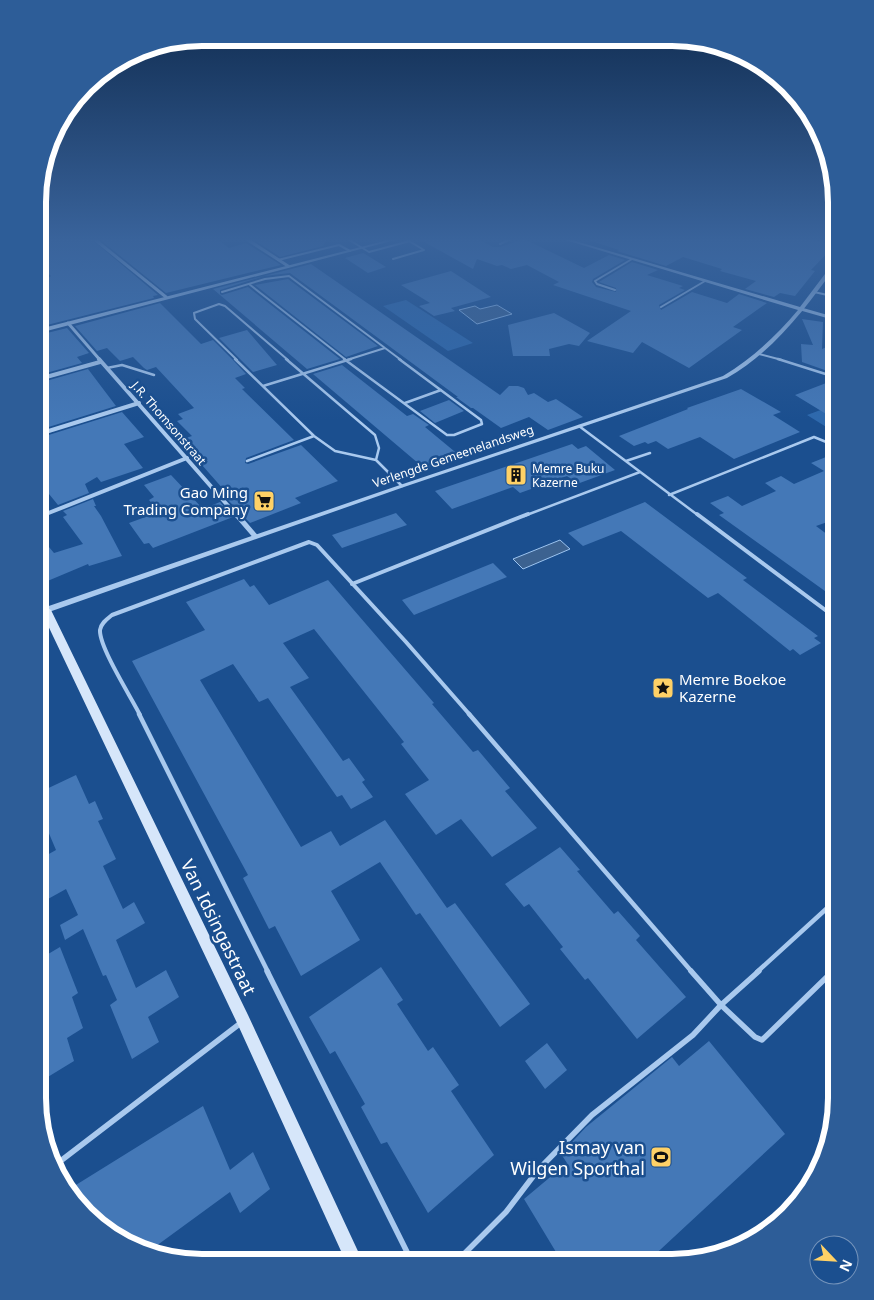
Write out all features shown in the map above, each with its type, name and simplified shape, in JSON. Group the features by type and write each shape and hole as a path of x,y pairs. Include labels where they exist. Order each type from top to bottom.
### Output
{"main road":[{"name":"Van Idsingastraat","path":"46,620 243,1020 351,1254"}],"street":[{"path":"46,329 160,299"},
{"path":"766,299 828,317"},
{"name":"Verlengde Gemeenelandsweg","path":"46,611 254,536 725,377 739,370 759,354 809,299"},
{"name":"J.R. Thomsonstraat","path":"68,323 100,362 139,403 254,536"},
{"path":"46,377 100,362"},
{"path":"46,432 139,403"},
{"path":"46,513 187,458"}],"lane":[{"path":"268,299 346,360 450,436 482,424 481,420 319,299"},
{"path":"661,307 675,299"},
{"path":"376,460 379,448 375,435 225,306 219,304 194,313 195,319 314,436 335,451 376,460 390,477 402,486"},
{"path":"263,386 385,348"},
{"path":"759,354 828,375"},
{"path":"107,368 121,365 154,375"},
{"path":"405,404 440,390"},
{"path":"579,426 828,612"},
{"path":"247,461 314,436"},
{"path":"669,494 814,438 828,443"},
{"path":"626,461 650,453"},
{"path":"352,584 460,540 640,472"},
{"path":"408,1254 371,1183 199,831 103,644 100,629 104,621 112,615 309,542 317,545 412,649 721,1005 757,1039 762,1040 766,1038 827,977"},
{"path":"464,1254 506,1212 538,1170 592,1115 685,1042 721,1005 827,908"},
{"path":"60,1161 243,1020"}],"shaded area":[{"path":"406,300 473,343 448,351 383,306"},
{"path":"497,305 512,314 477,324 459,310 475,306 480,309"},
{"path":"826,408 828,409 828,428 807,415"},
{"path":"560,540 570,549 523,569 513,559"}],"building":[{"path":"46,299 151,299 46,325"},
{"path":"224,299 263,299 340,359 307,369"},
{"path":"272,299 314,299 378,346 346,357"},
{"path":"325,299 361,299 500,395 509,386 518,386 524,388 528,395 534,393 548,402 556,399 583,417 548,430 529,417 501,428 456,397 458,397"},
{"path":"423,299 485,299 451,308 455,311 434,316 419,306 430,303"},
{"path":"594,299 670,299 659,305 661,310 681,299 713,299 727,303 733,299 754,299 767,303 733,327 742,330 689,368 642,342 633,353 587,341 631,311"},
{"path":"160,303 201,344 213,340 232,359 246,374 235,378 245,388 242,389 294,440 246,458 245,463 248,464 301,445 338,481 295,498 301,503 250,523 227,499 231,498 180,440 192,436 177,421 183,419 178,414 194,408 156,367 147,370 133,357 120,361 107,348 97,351 75,326"},
{"path":"554,313 590,333 579,346 569,344 549,349 550,356 513,356 508,325"},
{"path":"802,319 823,322 822,349 828,346 828,371 802,362 801,344 813,345"},
{"path":"67,328 89,353 77,357 82,363 46,373 46,333"},
{"path":"247,330 277,365 253,372 219,338"},
{"path":"342,365 407,416 413,414 429,425 425,427 460,456 425,469 313,374"},
{"path":"88,369 116,406 46,428 46,381"},
{"path":"828,382 828,415 795,395"},
{"path":"741,389 781,412 773,415 800,432 734,459 700,437 668,449 656,441 634,446 619,436 687,408"},
{"path":"449,400 464,411 435,423 420,411"},
{"path":"122,412 144,437 124,444 143,468 101,482 97,477 85,484 89,493 58,505 49,494 46,495 46,436"},
{"name":"Memre Buku Kazerne","path":"572,444 578,449 586,446 615,470 577,484 567,476 520,493 513,487 452,509 435,491"},
{"path":"828,456 828,522 816,526 828,535 828,593 719,515 724,513 710,503 728,496 742,506 776,491 765,483 781,476 794,484 824,471 811,463"},
{"path":"171,475 203,509 220,502 233,517 153,548 149,543 144,544 129,523 159,512 149,500 154,497 144,485"},
{"path":"93,499 96,506 94,506 122,556 89,566 88,564 46,582 46,544 54,553 83,544 63,517 67,515 63,511"},
{"path":"645,502 747,578 743,580 818,636 814,638 821,643 800,655 793,649 790,651 718,593 708,598 621,531 583,546 568,533"},
{"path":"396,513 407,525 342,548 332,535"},
{"path":"493,563 507,577 414,615 402,600"},
{"path":"244,579 250,587 254,585 269,605 328,580 434,703 432,704 473,752 478,750 510,788 505,791 537,828 492,857 461,819 436,835 405,794 429,780 401,744 404,742 314,629 283,643 309,678 290,687 343,761 349,758 365,780 362,782 373,797 351,809 342,795 337,797 268,698 259,702 233,664 200,680 301,847 331,831 340,846 385,820 447,908 455,903 530,1004 500,1027 420,913 416,915 380,862 331,891 360,940 301,976 275,926 269,929 243,878 248,875 132,661 205,630 186,602"},
{"path":"76,775 89,804 95,801 103,819 98,821 116,859 103,866 123,909 134,902 145,923 116,940 136,988 166,970 179,997 148,1017 159,1042 132,1059 110,1005 117,1000 106,975 103,976 83,929 65,940 60,925 78,915 66,889 48,899 46,894 46,856 56,850 46,826 46,789"},
{"path":"560,847 580,870 577,871 614,914 618,911 640,936 636,940 686,997 637,1039 588,978 585,980 560,949 563,947 529,904 524,907 505,884"},
{"path":"60,947 78,993 72,997 83,1028 67,1038 74,1061 46,1078 46,955"},
{"path":"381,967 403,1000 397,1004 428,1051 433,1047 459,1085 451,1091 494,1155 428,1213 387,1142 381,1144 361,1107 365,1104 335,1051 330,1054 309,1017"},
{"name":"Ismay van Wilgen Sporthal","path":"709,1041 785,1134 656,1254 557,1254 524,1199 567,1163 561,1154 586,1127 672,1057 679,1066"},
{"path":"547,1043 567,1070 545,1089 525,1061"},
{"path":"203,1106 230,1170 253,1152 270,1189 240,1213 230,1192 156,1246 124,1233 107,1221 92,1208 74,1186"}],"place":[{"name":"Memre Buku Kazerne","path":"516,475"},
{"name":"Gao Ming Trading Company","path":"264,501"},
{"name":"Memre Boekoe Kazerne","path":"663,688"},
{"name":"Ismay van Wilgen Sporthal","path":"661,1157"}]}
